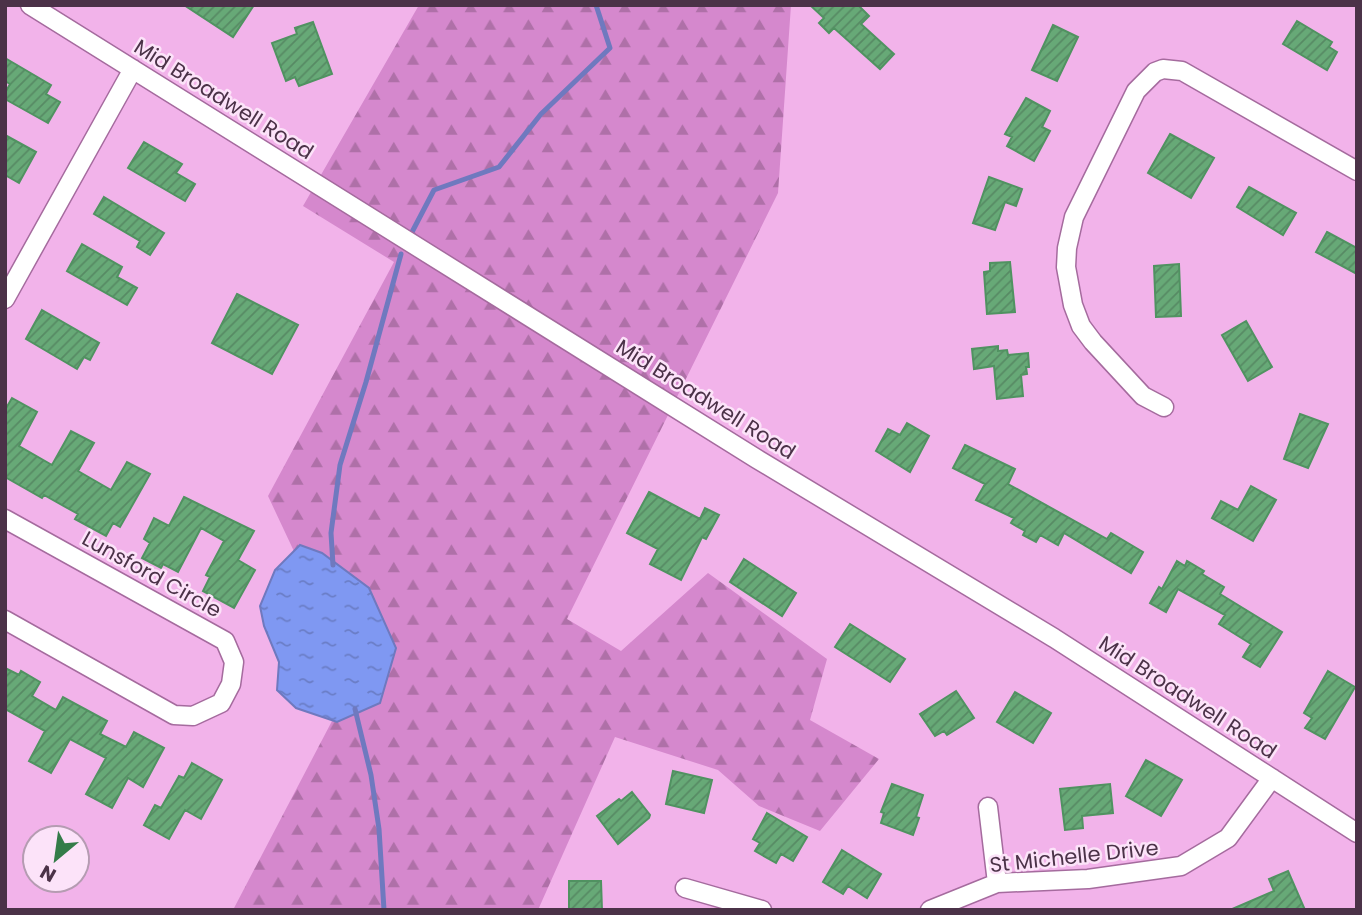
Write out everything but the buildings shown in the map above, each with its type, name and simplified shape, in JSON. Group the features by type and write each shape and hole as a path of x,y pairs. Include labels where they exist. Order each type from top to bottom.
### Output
{"street":[{"name":"Mid Broadwell Road","path":"30,5 757,459 1054,638 1357,832"},
{"path":"5,299 133,69"},
{"path":"1164,407 1143,396 1081,326 1073,305 1066,267 1074,217 1136,91 1155,72 1163,69 1182,71 1357,171"},
{"name":"Lunsford Circle","path":"5,519 225,641 234,662 231,684 220,703 193,716 174,715 5,620"},
{"name":"St Michelle Drive","path":"930,910 997,883 1088,879 1181,866 1228,838 1272,778"},
{"path":"988,807 997,883"},
{"path":"685,888 762,910"}],"green space":[{"path":"419,5 791,5 778,193 567,619 621,651 708,573 827,659 810,720 879,759 820,831 759,806 718,770 615,737 538,910 233,910 354,679 268,496 394,262 303,206"}],"water":[{"path":"300,545 322,553 369,588 396,648 380,703 337,722 296,708 277,690 279,662 264,626 260,606 275,570"}],"waterway":[{"path":"411,234 434,190 499,167 541,114 610,48 596,5"},
{"path":"333,565 331,533 340,465 401,254"},
{"path":"355,709 371,775 379,829 384,910"}]}
